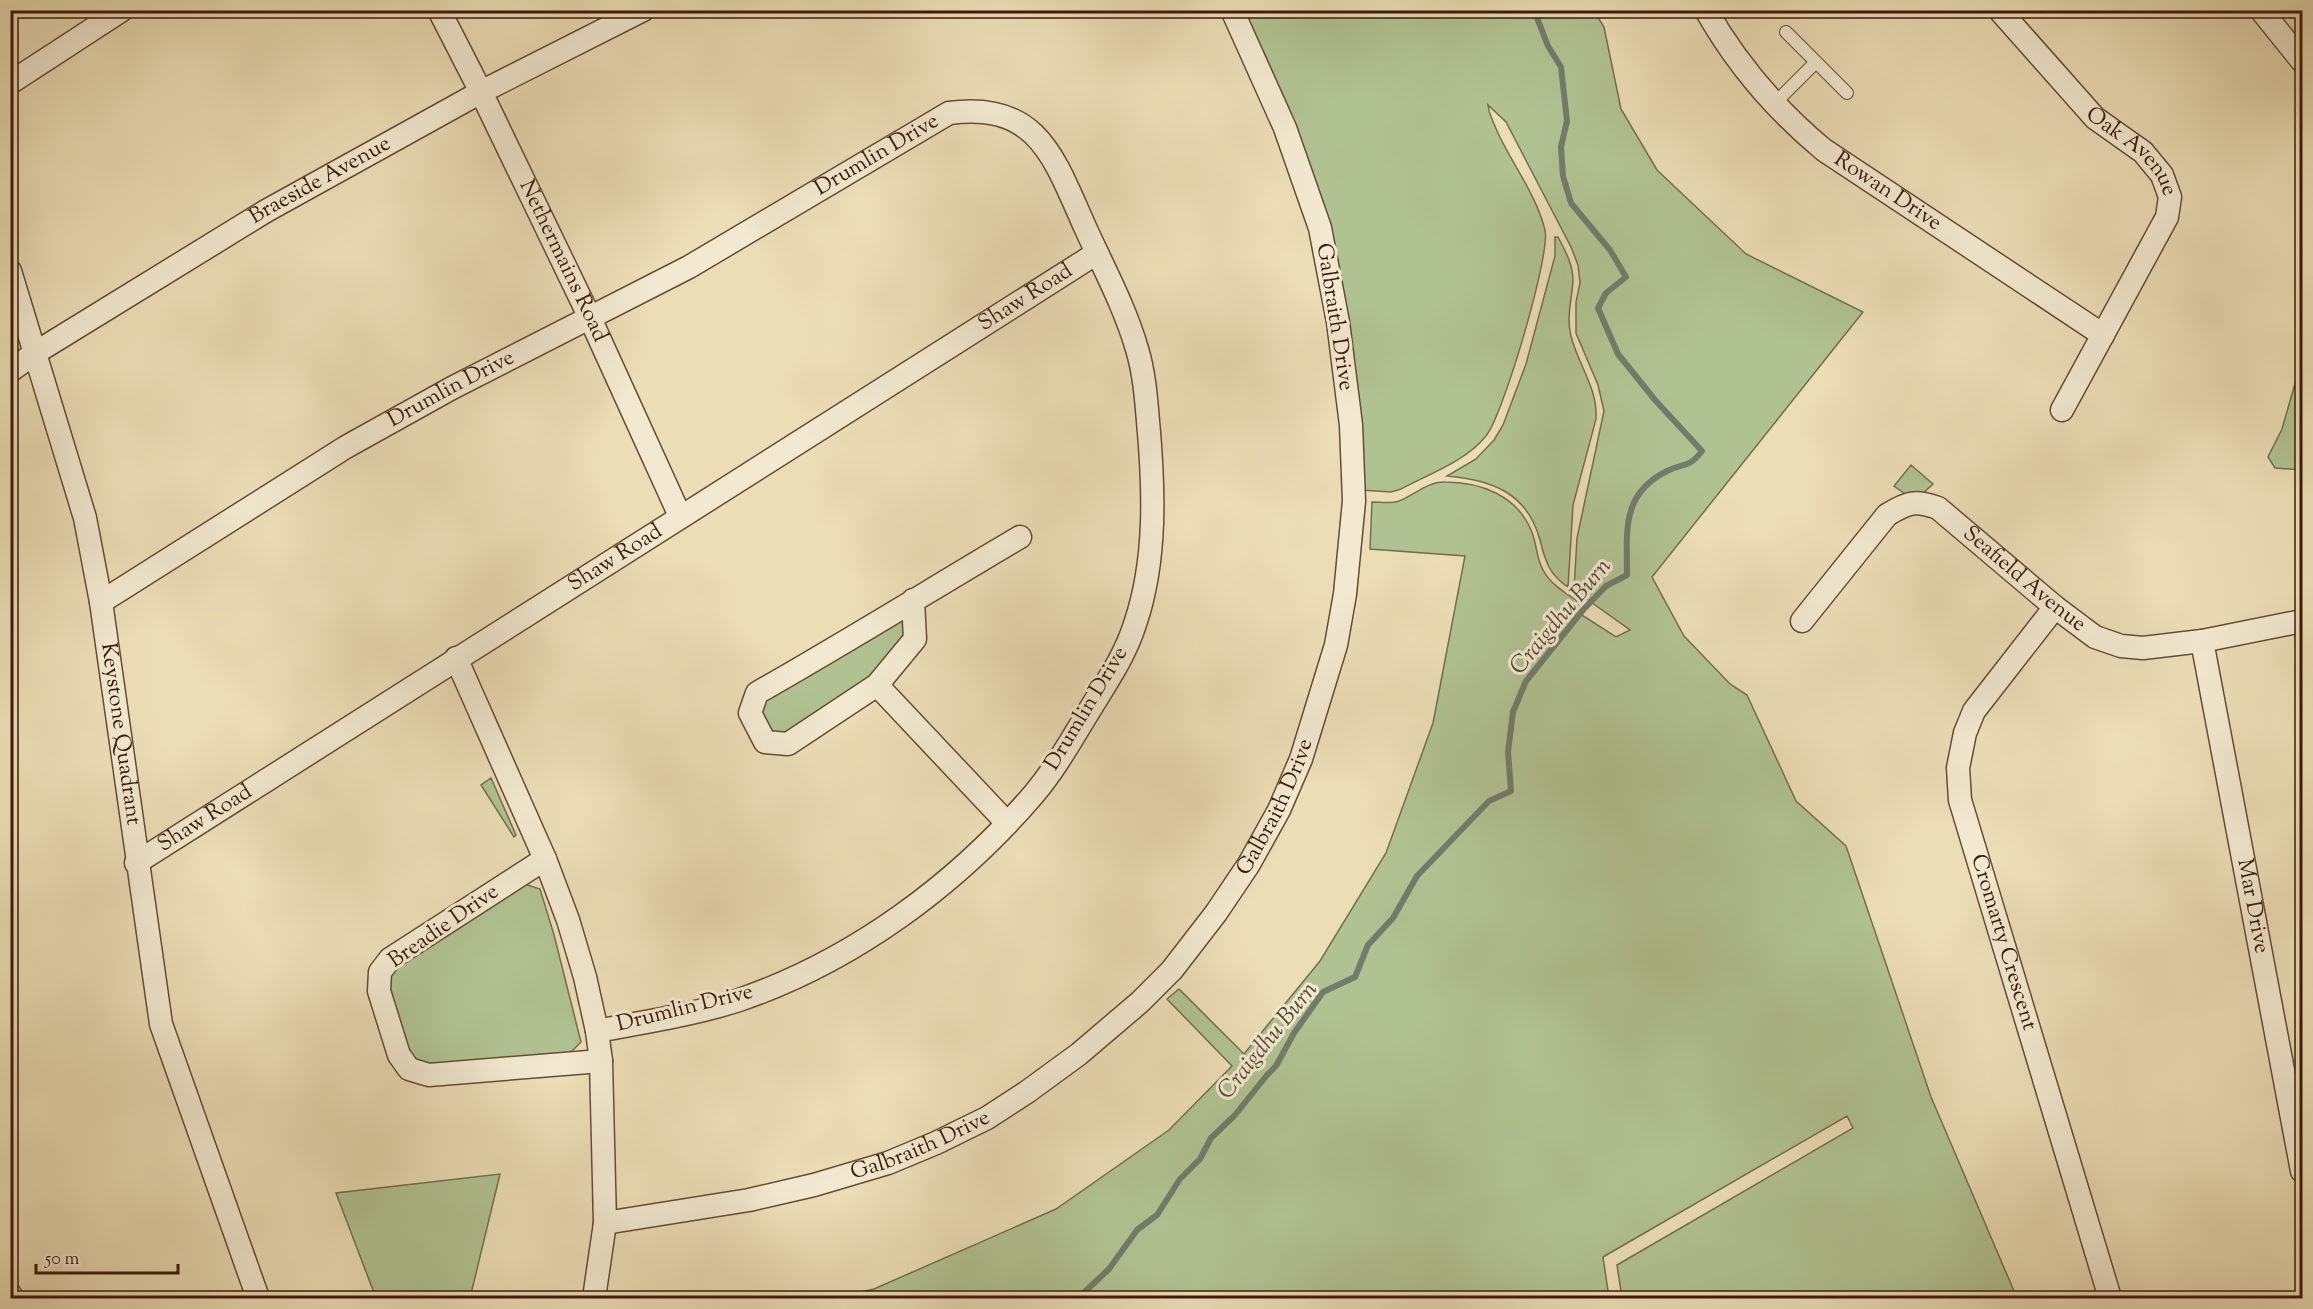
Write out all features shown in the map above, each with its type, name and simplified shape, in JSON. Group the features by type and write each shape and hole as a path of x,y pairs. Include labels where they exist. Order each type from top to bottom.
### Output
{"street":[{"path":"10,82 122,10"},
{"name":"Nethermains Road","path":"439,10 590,318 636,416 672,504 680,516"},
{"name":"Braeside Avenue","path":"10,371 35,353 266,212 481,92 643,10"},
{"name":"Galbraith Drive","path":"605,1223 749,1200 814,1185 888,1163 987,1118 1079,1054 1140,1002 1172,970 1249,864 1279,810 1301,759 1336,645 1345,594 1354,501 1351,425 1338,322 1320,228 1285,128 1232,10"},
{"name":"Rowan Drive","path":"1706,10 1720,35 1747,72 1806,135 1824,150 2103,335"},
{"path":"2261,10 2302,61"},
{"name":"Oak Avenue","path":"2001,11 2095,118 2143,152 2163,176 2170,197 2167,218 2062,410"},
{"name":"Drumlin Drive","path":"101,602 346,447 452,388 689,267 949,113 971,110 995,113 1016,120 1039,138 1066,186 1125,313 1138,351 1144,384 1152,472 1149,562 1136,622 1123,655 1073,738 1036,791 947,881 909,910 847,951 790,979 739,999 686,1014 597,1031"},
{"name":"Shaw Road","path":"136,863 1097,253"},
{"name":"Keystone Quadrant","path":"10,271 85,518 101,602 136,863 161,1024 258,1299"},
{"name":"Seafield Avenue","path":"1802,621 1887,515 1906,504 1922,502 1938,508 2055,607 2095,637 2121,646 2143,648 2202,641 2302,621"},
{"path":"913,600 915,639 877,684 788,744 765,742 750,713 756,693 913,600 1020,537"},
{"name":"Cromarty Crescent","path":"2055,607 1974,711 1965,733 1958,768 1960,800 2110,1299"},
{"name":"Mar Drive","path":"2202,641 2302,1171"},
{"path":"456,658 545,859 568,920 585,977 597,1031 601,1061 605,1223 594,1299"},
{"path":"877,684 1007,822"},
{"name":"Breadie Drive","path":"545,859 390,959 380,972 379,991 399,1055 409,1069 429,1075 601,1061"},
{"path":"10,1294 12,1299"}],"lane":[{"path":"1786,32 1847,93"},
{"path":"1775,103 1816,62"}],"green space":[{"path":"1241,11 1594,11 1604,27 1621,109 1657,170 1746,254 1863,312 1652,577 1684,636 1730,684 1747,695 1796,801 1846,846 1931,1097 2017,1298 1622,1298 1617,1265 1853,1128 1847,1116 1603,1257 1609,1298 832,1298 874,1289 1056,1209 1169,1130 1232,1066 1167,999 1179,989 1244,1054 1320,961 1386,853 1433,723 1465,556 1370,549 1372,502 1399,501 1439,482 1472,485 1496,493 1517,508 1525,518 1546,575 1580,603 1574,610 1616,637 1630,630 1574,590 1577,538 1604,411 1598,385 1576,333 1576,302 1580,283 1578,265 1571,247 1506,122 1488,105 1497,131 1536,204 1545,230 1545,245 1524,334 1494,422 1478,445 1458,460 1435,472 1391,492 1361,490 1352,360"},
{"path":"1555,237 1558,237 1561,242 1572,269 1570,329 1574,347 1591,387 1596,408 1596,419 1573,505 1568,587 1556,577 1549,566 1534,524 1526,510 1516,500 1492,485 1447,476 1476,459 1494,440 1503,425 1526,364 1555,256"},
{"path":"2302,359 2302,470 2275,468 2268,457 2282,429"},
{"path":"1911,465 1933,484 1921,495 1908,496 1894,486"},
{"path":"901,621 907,625 908,632 871,675 787,737 774,739 756,708 760,702"},
{"path":"491,778 516,835 514,837 481,785"},
{"path":"521,883 540,889 581,1042 569,1054 426,1067 414,1063 405,1051 387,977 394,967"},
{"path":"500,1174 470,1298 376,1298 336,1193"}],"waterway":[{"name":"Craigdhu Burn","path":"1078,1298 1109,1269 1137,1230 1157,1215 1180,1179 1200,1159 1211,1138 1235,1115 1276,1066 1294,1033 1323,992 1355,977 1368,945 1393,918 1417,876 1489,801 1511,791 1508,752 1513,712 1526,681 1583,610 1606,586 1627,575 1630,515 1641,491 1652,480 1667,471 1690,463 1702,451 1655,400 1618,354 1598,308 1606,293 1626,277 1610,250 1571,203 1563,176 1561,147 1567,121 1561,67 1548,46 1534,10"}]}
